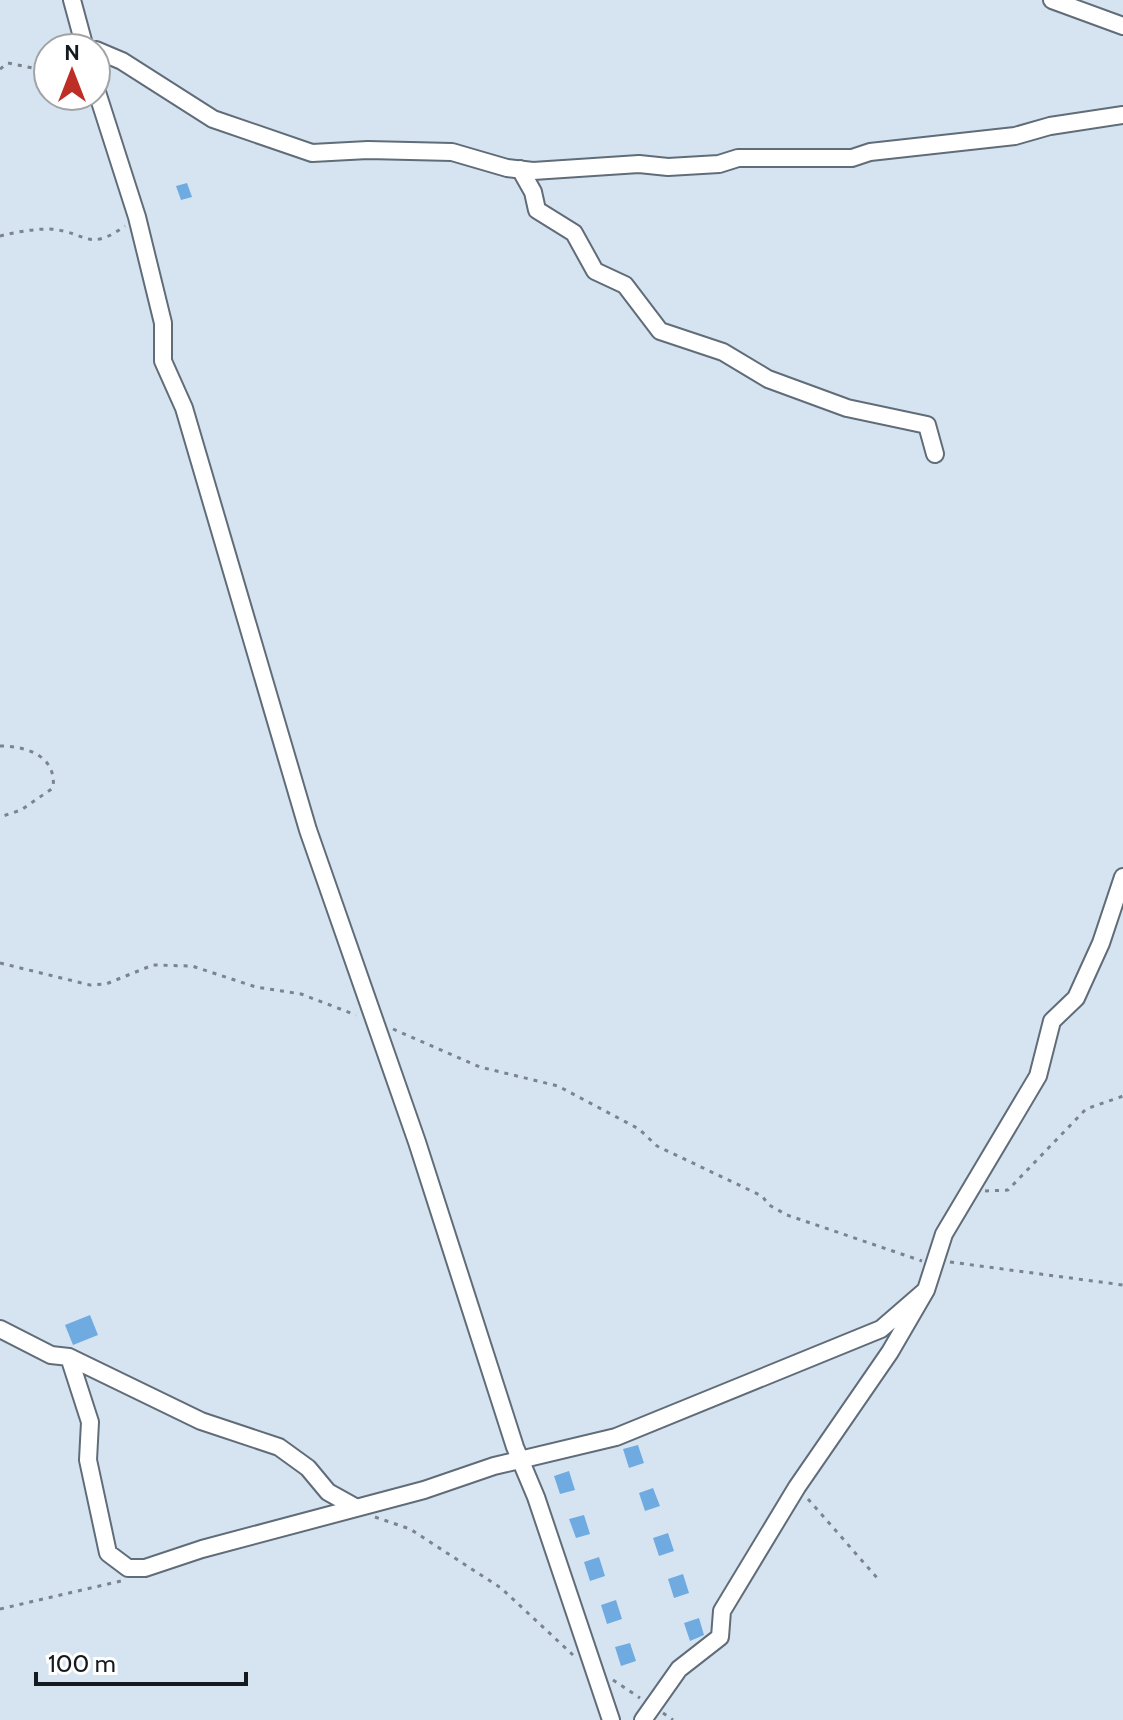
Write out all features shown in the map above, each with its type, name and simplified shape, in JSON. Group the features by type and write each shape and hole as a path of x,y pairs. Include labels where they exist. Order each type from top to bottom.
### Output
{"street":[{"path":"72,0 83,32"},
{"path":"1052,0 1123,26"},
{"path":"112,57 213,119 312,153 368,150 452,152 520,169 639,164 668,167 719,164 738,158 852,158 870,152 1015,136 1050,126 1123,115"},
{"path":"103,112 137,217 163,323 163,361 184,408 308,830 417,1142 519,1459 536,1497 611,1720"},
{"path":"520,169 533,192 537,210 574,233 595,271 625,285 660,331 723,352 768,379 847,408 927,425 935,454"},
{"path":"643,1720 679,1669 720,1637 722,1611 797,1487 890,1352 926,1290 944,1234 1038,1076 1052,1021 1076,998 1101,943 1123,877"},
{"path":"69,1357 90,1422 88,1460 108,1553 128,1568 243,1541 424,1490 519,1459 616,1437 881,1329 926,1290"},
{"path":"0,1329 51,1355 69,1357 201,1421 279,1447 308,1468 328,1492 355,1507"}],"path":[{"path":"0,69 8,63 32,68"},
{"path":"0,236 51,229 94,241 105,240 137,217"},
{"path":"0,746 36,753 51,764 55,775 53,788 0,817"},
{"path":"0,963 90,985 106,984 153,965 192,966 256,987 301,994 373,1020 480,1067 558,1086 639,1129 657,1146 688,1157 762,1196 769,1205 787,1215 922,1261 1123,1285"},
{"path":"973,1189 994,1193 1008,1190 1086,1109 1123,1096"},
{"path":"797,1487 879,1580"},
{"path":"355,1507 410,1529 501,1588 535,1616 543,1628 594,1669 673,1720"},
{"path":"0,1609 124,1580"}],"building":[{"path":"187,183 192,197 181,200 176,186"},
{"path":"90,1315 98,1335 73,1345 65,1325"},
{"path":"638,1445 644,1463 629,1468 623,1449"},
{"path":"569,1471 575,1490 560,1494 554,1476"},
{"path":"653,1488 660,1506 645,1511 639,1493"},
{"path":"584,1515 590,1534 576,1538 569,1519"},
{"path":"668,1533 674,1551 659,1556 653,1538"},
{"path":"599,1557 605,1576 590,1581 584,1562"},
{"path":"683,1574 689,1593 674,1598 668,1579"},
{"path":"616,1600 622,1619 607,1624 601,1605"},
{"path":"699,1618 704,1635 690,1641 684,1623"},
{"path":"630,1643 636,1661 621,1666 615,1647"}]}
